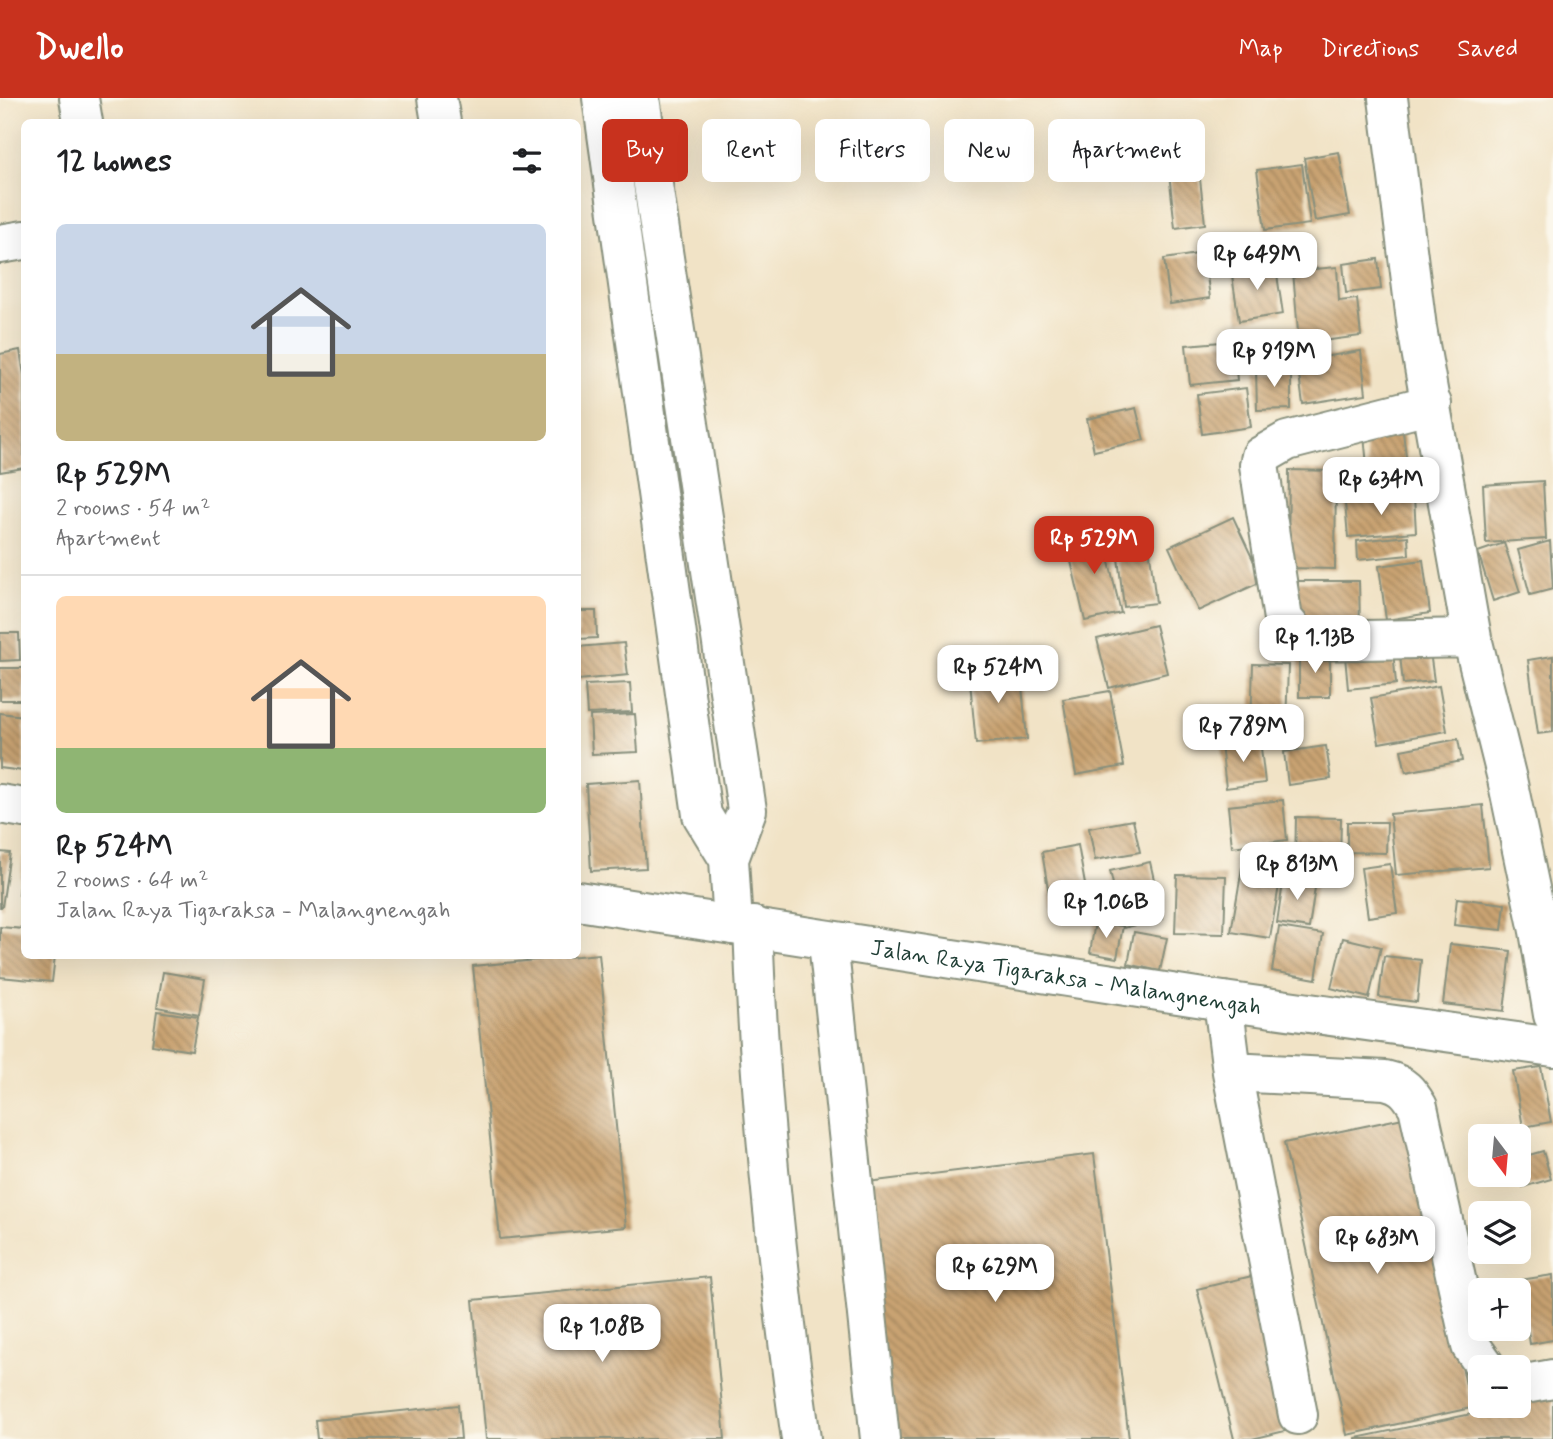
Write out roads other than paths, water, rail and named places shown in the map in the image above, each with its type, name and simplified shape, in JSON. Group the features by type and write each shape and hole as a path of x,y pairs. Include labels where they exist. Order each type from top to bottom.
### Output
{"street":[{"path":"79,98 82,119"},
{"path":"437,98 440,119"},
{"path":"602,98 702,815 729,859 743,926 785,1327 801,1439"},
{"path":"640,98 747,810 729,859"},
{"path":"1388,98 1417,328 1472,638 1507,779 1539,931 1553,1015"},
{"path":"0,244 21,240"},
{"path":"1432,404 1287,441 1261,456 1259,465 1283,619 1299,638 1310,641 1472,638"},
{"path":"0,804 21,808"},
{"name":"Jalan Raya Tigaraksa - Malangnengah","path":"581,901 828,942 1553,1047"},
{"path":"828,942 880,1439"},
{"path":"1223,1001 1232,1072 1298,1415"},
{"path":"1232,1072 1385,1080 1399,1083 1409,1093 1418,1107 1471,1346 1477,1355"},
{"path":"1531,1383 1553,1379"}]}
